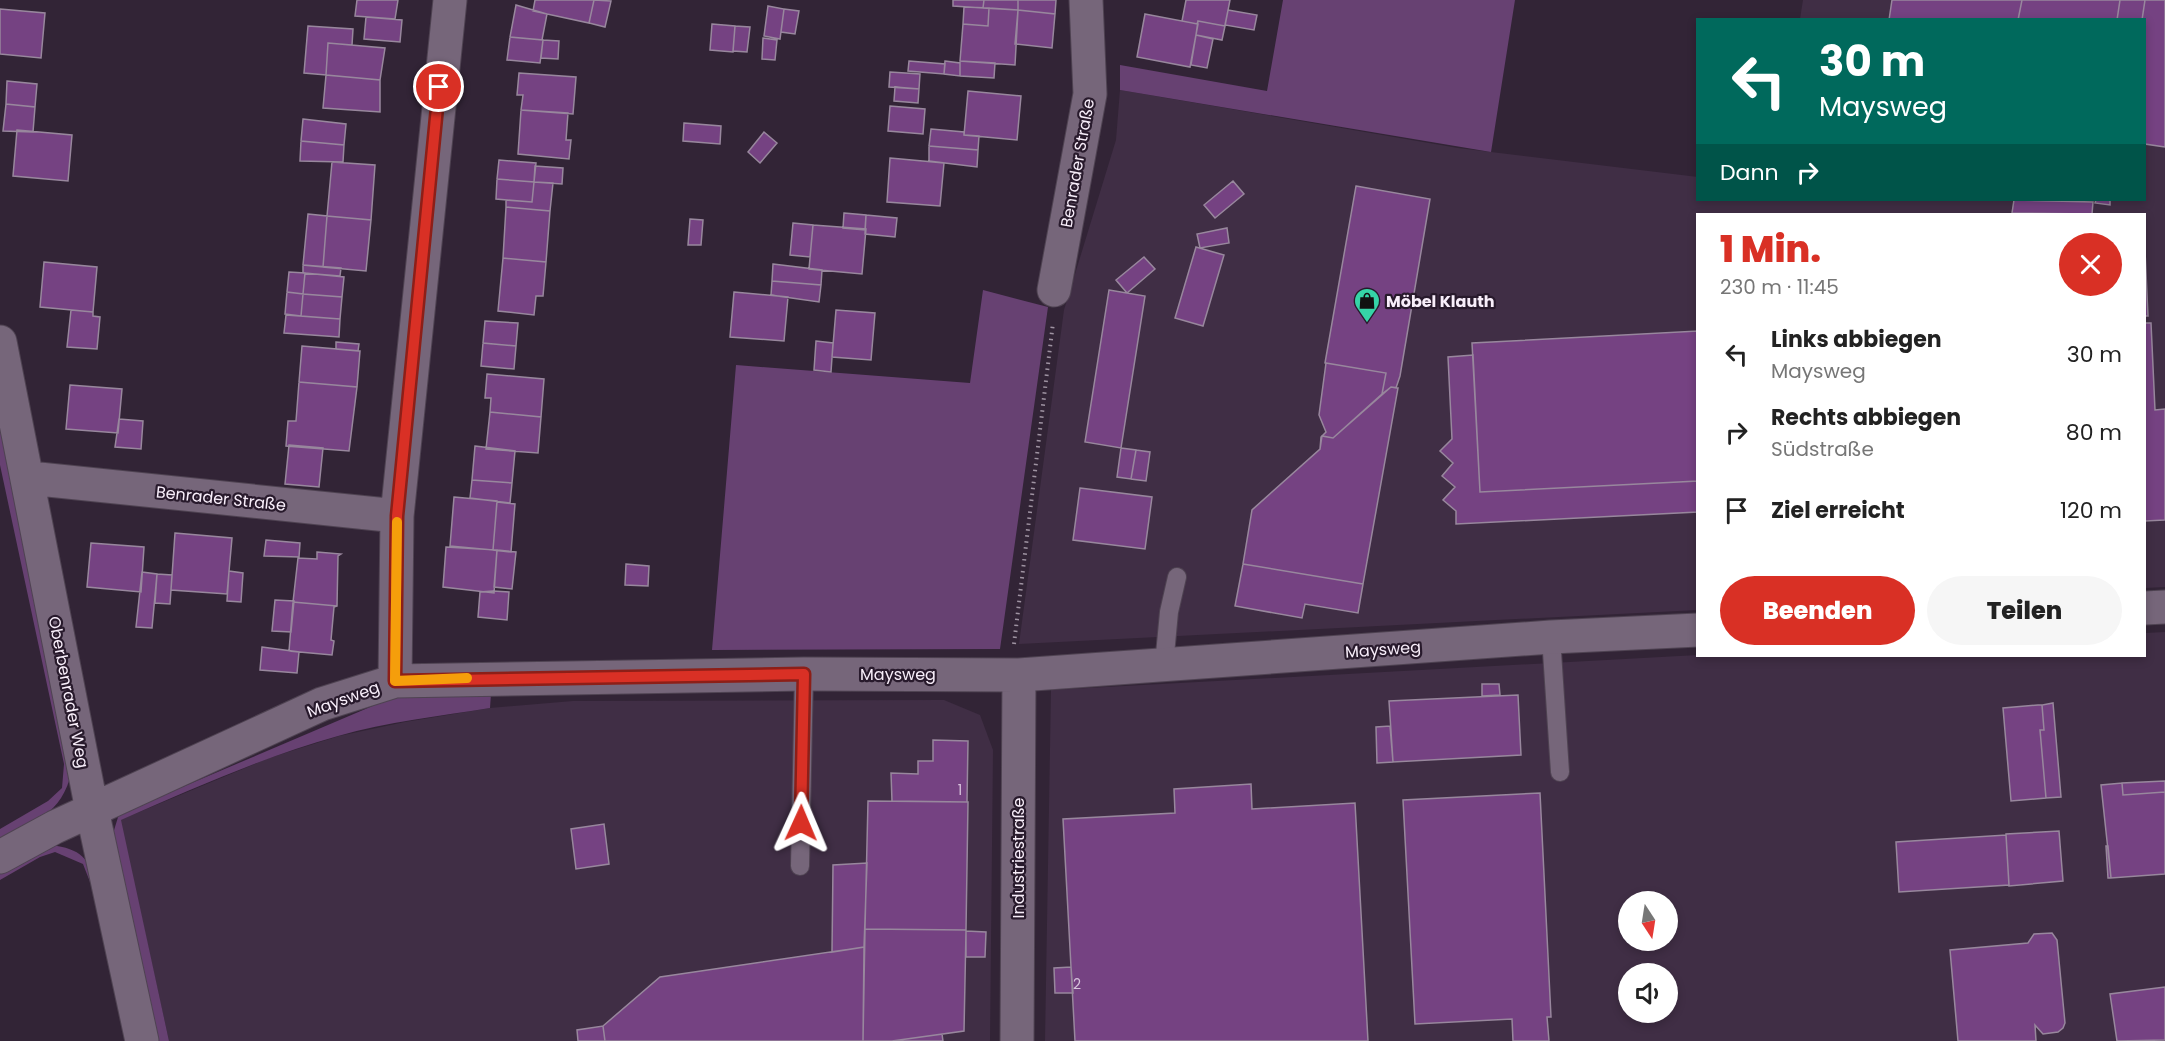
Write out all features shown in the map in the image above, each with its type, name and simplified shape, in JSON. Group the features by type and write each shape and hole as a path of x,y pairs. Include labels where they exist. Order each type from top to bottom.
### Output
{"street":[{"path":"395,681 397,516 450,0"},
{"name":"Benrader Straße","path":"1053,290 1090,94 1086,0"},
{"name":"Oberbenrader Weg","path":"0,342 36,478 106,804 142,1041"},
{"name":"Benrader Straße","path":"36,478 397,516"},
{"path":"2146,608 2165,608"},
{"name":"Maysweg","path":"0,857 55,827 322,704 395,681 804,674 1019,675 1551,637 1696,630"},
{"name":"Industriestraße","path":"1017,1041 1019,675"}],"lane":[{"path":"1164,664 1169,612 1177,577"},
{"path":"1551,637 1560,772"},
{"path":"800,866 804,674"}],"path":[{"path":"1019,675 1014,641 1055,307 1053,290"}],"shaded area":[{"path":"1283,0 1515,0 1491,152 1120,90 1120,65 1267,91"},
{"path":"1803,0 2165,0 2165,587 2146,588 2146,213 1696,213 1696,610 1019,644 1064,310 1116,140 1120,90 1458,148 1696,177 1696,201 2146,201 2146,18 1800,18"},
{"path":"983,290 1048,307 1000,649 712,650 736,365 970,383"},
{"path":"0,410 74,761 65,792 58,803 39,819 0,841 0,829 48,801 62,788 64,764 0,465"},
{"path":"2165,632 2165,1041 1045,1041 1051,690 1696,655 1696,657 2146,657 2146,633"},
{"path":"403,693 491,694 490,708 375,727 310,744 228,774 121,820 169,1041 155,1041 111,840 119,814"},
{"path":"944,700 980,715 993,750 990,1041 169,1041 120,820 269,758 339,736 490,708 573,701"},
{"path":"50,845 70,849 82,856 101,886 92,887 83,864 55,852 40,857 0,880 0,874"}],"building":[{"path":"357,0 398,0 395,19 355,16"},
{"path":"535,0 594,0 589,23 533,11"},
{"path":"594,0 611,1 605,27 589,23"},
{"path":"953,0 984,0 983,8 953,6"},
{"path":"984,0 1018,0 1018,10 983,8"},
{"path":"1018,0 1056,0 1055,14 1018,10"},
{"path":"1186,0 1230,0 1225,26 1198,21 1197,24 1182,21"},
{"path":"1892,0 2022,0 2018,18 1889,18"},
{"path":"2022,0 2120,0 2117,18 2018,18"},
{"path":"2120,0 2145,0 2142,18 2117,18"},
{"path":"2145,0 2165,0 2165,147 2146,144 2146,18 2142,18"},
{"path":"516,5 547,14 542,40 510,37"},
{"path":"768,6 784,9 780,39 764,36"},
{"path":"964,7 989,8 988,26 963,24"},
{"path":"989,8 1018,10 1015,65 960,61 963,24 988,26"},
{"path":"0,9 45,13 41,58 0,54"},
{"path":"784,9 799,11 795,34 781,32"},
{"path":"1018,10 1055,14 1052,48 1015,44"},
{"path":"1228,10 1257,15 1254,30 1225,25"},
{"path":"1145,14 1198,24 1190,67 1137,57"},
{"path":"366,17 402,20 400,42 364,39"},
{"path":"1198,21 1225,26 1222,40 1196,35"},
{"path":"712,24 735,26 733,52 710,50"},
{"path":"308,26 353,29 352,45 328,43 326,75 304,73"},
{"path":"735,26 750,27 747,52 733,51"},
{"path":"1196,35 1213,39 1207,68 1191,65"},
{"path":"510,37 543,40 540,63 507,60"},
{"path":"763,38 777,40 775,60 762,59"},
{"path":"543,40 559,41 558,59 541,58"},
{"path":"328,43 385,48 380,80 326,75"},
{"path":"909,61 945,64 944,74 908,71"},
{"path":"945,61 960,63 960,76 944,74"},
{"path":"960,61 995,63 994,78 960,76"},
{"path":"890,72 920,74 919,89 889,87"},
{"path":"519,73 576,77 573,114 521,110 523,95 517,95"},
{"path":"326,75 380,80 380,112 323,108"},
{"path":"7,81 37,84 35,107 6,104"},
{"path":"895,87 919,89 918,103 894,101"},
{"path":"968,91 1021,96 1017,140 964,135"},
{"path":"6,104 35,107 33,132 3,131"},
{"path":"890,106 925,109 923,134 888,131"},
{"path":"521,110 568,113 566,140 571,140 569,159 518,154"},
{"path":"303,119 346,124 344,145 301,141"},
{"path":"684,123 721,126 720,144 683,141"},
{"path":"931,129 979,136 978,150 929,146"},
{"path":"17,130 72,135 68,181 13,176"},
{"path":"764,132 777,143 760,163 748,152"},
{"path":"301,141 344,145 343,162 300,161"},
{"path":"929,146 978,150 977,167 929,161"},
{"path":"890,158 944,163 940,206 887,202"},
{"path":"499,160 536,163 534,182 497,179"},
{"path":"332,162 375,165 371,220 327,216"},
{"path":"535,166 563,168 562,184 534,182"},
{"path":"497,179 534,182 532,202 496,199"},
{"path":"1233,181 1244,194 1215,218 1204,205"},
{"path":"534,182 553,183 550,211 506,207 506,200 532,202"},
{"path":"1356,186 1430,199 1400,376 1396,388 1391,387 1382,394 1386,373 1325,363"},
{"path":"2014,201 2093,202 2092,213 2012,213"},
{"path":"2096,201 2110,201 2110,205 2095,203"},
{"path":"506,207 550,211 546,262 503,258"},
{"path":"844,213 866,215 865,230 843,228"},
{"path":"308,214 327,216 323,267 303,265"},
{"path":"866,215 897,218 895,237 865,234"},
{"path":"327,216 371,220 366,271 323,267"},
{"path":"690,219 703,220 701,245 688,245"},
{"path":"793,223 813,225 810,257 790,255"},
{"path":"813,225 866,229 862,274 809,269"},
{"path":"1227,228 1229,243 1200,248 1197,234"},
{"path":"1196,247 1224,255 1203,326 1175,318"},
{"path":"1144,257 1155,269 1127,293 1116,280"},
{"path":"503,258 546,262 543,296 536,296 534,315 498,311"},
{"path":"44,262 97,267 93,312 40,307"},
{"path":"773,264 822,270 821,285 772,281"},
{"path":"303,265 341,268 340,276 303,273"},
{"path":"289,272 305,273 303,294 287,292"},
{"path":"305,273 344,277 342,297 303,294"},
{"path":"2146,273 2148,316 2146,316"},
{"path":"772,281 821,285 819,302 771,295"},
{"path":"1109,290 1145,296 1121,448 1085,442"},
{"path":"287,292 303,294 301,316 285,314"},
{"path":"734,292 788,297 784,341 730,337"},
{"path":"303,294 342,297 340,319 301,316"},
{"path":"71,310 93,312 93,316 100,317 97,349 67,347"},
{"path":"836,310 875,313 871,360 832,357"},
{"path":"286,315 340,319 339,337 284,333"},
{"path":"485,321 518,323 516,346 483,343"},
{"path":"2146,323 2151,323 2155,410 2165,409 2165,520 2146,521"},
{"path":"1696,331 1696,481 1480,492 1472,343"},
{"path":"816,341 833,343 831,372 814,370"},
{"path":"336,342 359,344 358,351 336,349"},
{"path":"483,343 516,346 514,369 481,366"},
{"path":"302,346 360,351 357,387 299,382"},
{"path":"1473,355 1480,492 1696,481 1696,512 1456,524 1456,511 1443,500 1455,487 1442,476 1453,463 1440,451 1452,439 1448,357"},
{"path":"1326,363 1386,373 1382,394 1333,438 1322,436 1326,432 1319,415"},
{"path":"487,374 544,379 541,417 490,412 491,398 485,398"},
{"path":"299,382 357,387 349,451 286,446 288,421 296,421"},
{"path":"70,385 122,389 118,433 66,429"},
{"path":"1391,387 1398,388 1363,584 1243,564 1252,510 1320,449 1322,436 1333,438"},
{"path":"490,412 541,417 538,453 486,449"},
{"path":"119,419 143,421 141,449 115,447"},
{"path":"289,445 323,448 319,487 285,484"},
{"path":"475,446 515,451 512,483 472,480"},
{"path":"1121,448 1136,450 1131,479 1117,477"},
{"path":"1136,450 1150,452 1146,481 1131,479"},
{"path":"472,480 512,483 510,503 470,498"},
{"path":"1080,488 1152,497 1145,549 1073,540"},
{"path":"454,497 497,501 493,550 450,546"},
{"path":"497,502 515,504 511,552 493,550"},
{"path":"175,533 232,538 227,594 171,590"},
{"path":"266,540 300,543 299,557 264,556"},
{"path":"91,543 144,547 141,592 87,587"},
{"path":"446,547 497,550 494,593 443,587"},
{"path":"497,550 516,552 512,589 494,587"},
{"path":"317,552 341,554 338,556 337,606 293,602 298,558 317,559"},
{"path":"626,564 649,566 648,586 625,585"},
{"path":"1243,564 1363,584 1358,613 1305,604 1302,618 1235,606"},
{"path":"229,571 243,573 241,602 227,601"},
{"path":"142,572 157,574 152,628 136,627"},
{"path":"157,574 172,575 170,604 155,603"},
{"path":"480,592 509,592 507,620 478,617"},
{"path":"275,600 294,601 291,632 272,631"},
{"path":"293,602 337,606 334,607 332,655 289,651"},
{"path":"262,647 299,652 297,673 260,670"},
{"path":"1482,684 1499,684 1500,695 1482,696"},
{"path":"1518,695 1521,755 1393,762 1389,701"},
{"path":"2053,703 2061,797 2046,798 2040,730 2044,730 2042,705"},
{"path":"2042,705 2044,730 2040,730 2046,798 2011,801 2003,708"},
{"path":"1390,726 1393,762 1377,763 1376,727"},
{"path":"933,740 968,741 967,802 892,801 891,773 918,774 918,761 933,761"},
{"path":"2165,781 2165,792 2123,795 2122,783"},
{"path":"2122,783 2123,795 2165,792 2165,874 2111,878 2101,785"},
{"path":"1251,784 1252,809 1355,803 1368,1041 1075,1041 1063,819 1175,813 1174,789"},
{"path":"1540,793 1551,1017 1547,1017 1549,1041 1513,1041 1512,1019 1415,1024 1403,800"},
{"path":"868,801 968,802 966,930 865,929"},
{"path":"604,824 609,864 576,869 571,829"},
{"path":"2059,831 2063,881 2009,886 2006,834"},
{"path":"2006,835 2009,885 1899,892 1896,842"},
{"path":"2106,846 2108,846 2111,878 2108,878"},
{"path":"867,863 864,947 832,952 833,865"},
{"path":"865,929 966,930 964,1031 892,1041 863,1041"},
{"path":"966,931 986,932 985,957 966,957"},
{"path":"2052,933 2057,940 2065,1023 2063,1028 2058,1032 2043,1034 2035,1025 2036,1041 1958,1041 1950,950 2028,943 2034,934"},
{"path":"864,947 863,1041 605,1041 603,1026 660,977"},
{"path":"1071,967 1073,993 1055,993 1054,968"},
{"path":"2165,987 2165,1040 2117,1041 2110,994"},
{"path":"603,1026 605,1041 578,1041 577,1030"},
{"path":"942,1034 943,1041 892,1041"}],"slow traffic":[{"path":"397,522 395,681 467,678"}],"place":[{"name":"Möbel Klauth","path":"1367,324"}],"route":[{"path":"439,87 397,516 395,681 500,677 804,674 801,823"}]}
